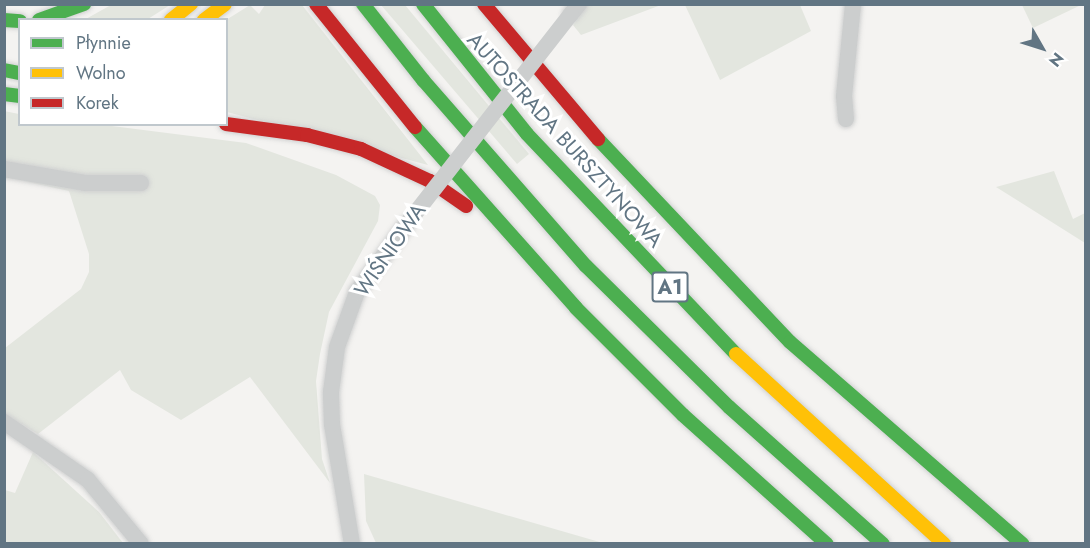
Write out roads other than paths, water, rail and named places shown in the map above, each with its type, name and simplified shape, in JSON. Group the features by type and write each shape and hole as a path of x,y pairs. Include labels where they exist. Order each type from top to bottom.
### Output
{"highway":[{"path":"45,18 84,4"},
{"path":"174,18 192,4"},
{"path":"207,18 225,4"},
{"path":"316,4 393,102 515,242 683,415 827,543"},
{"name":"A1","path":"363,4 423,80 586,266 729,407 883,543"},
{"name":"AUTOSTRADA BURSZTYNOWA","path":"423,4 527,134 640,256 757,375 944,543"},
{"path":"484,4 598,139 790,342 1022,543"},
{"path":"228,124 308,135 361,149 430,181 515,242"}],"street":[{"path":"846,119 844,96 853,4"},
{"name":"WIŚNIOWA","path":"352,543 332,424 332,383 337,347 357,292 406,225 575,9"},
{"path":"4,169 85,183 141,183"},
{"path":"4,422 88,480 141,543"}]}
